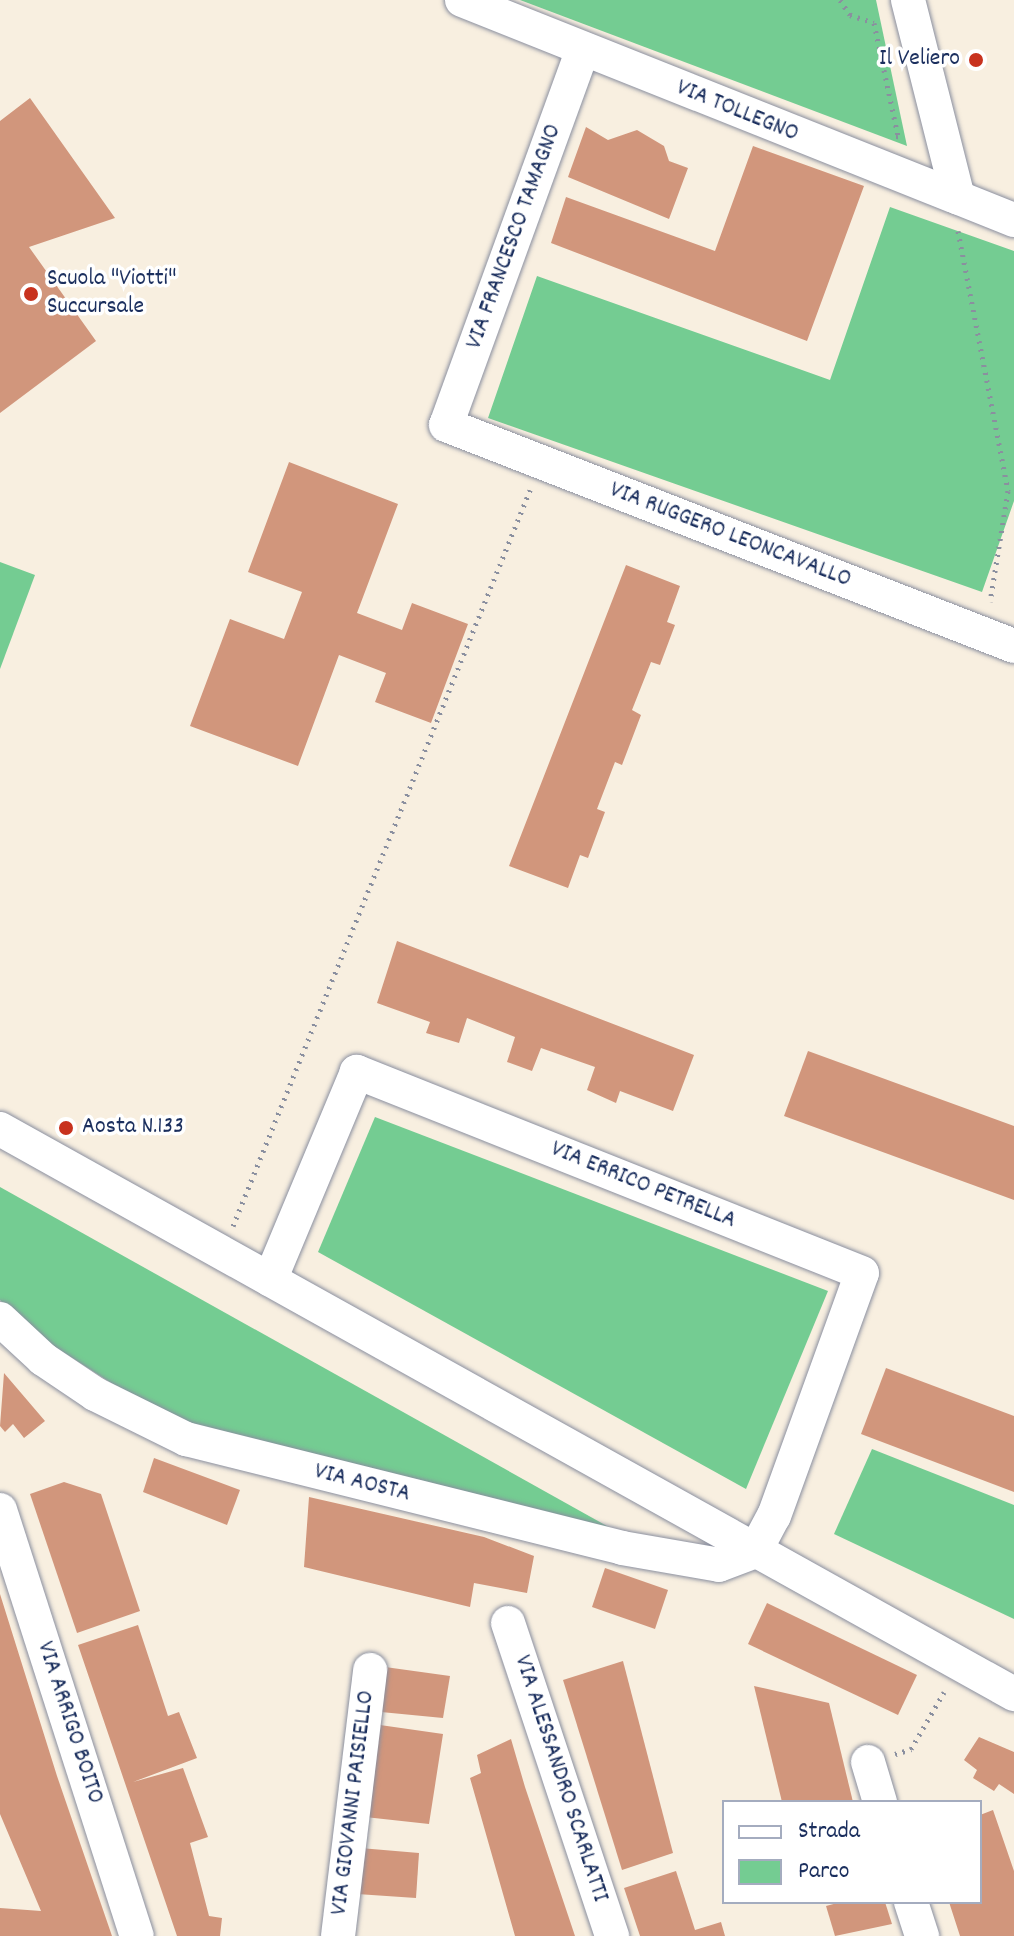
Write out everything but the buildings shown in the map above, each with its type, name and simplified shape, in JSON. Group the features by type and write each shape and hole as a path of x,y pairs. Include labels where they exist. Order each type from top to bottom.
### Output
{"street":[{"name":"VIA TOLLEGNO","path":"462,0 872,166 957,211 1014,220"},
{"path":"908,0 957,211"},
{"name":"VIA FRANCESCO TAMAGNO","path":"446,425 583,49"},
{"name":"VIA RUGGERO LEONCAVALLO","path":"446,425 1014,646"},
{"name":"VIA ERRICO PETRELLA","path":"270,1280 357,1072 862,1273 774,1516 755,1551"},
{"path":"0,1129 1014,1694"},
{"name":"VIA AOSTA","path":"0,1319 43,1359 95,1394 186,1439 677,1560 719,1565 755,1551"},
{"name":"VIA ARRIGO BOITO","path":"0,1510 137,1936"},
{"name":"VIA ALESSANDRO SCARLATTI","path":"508,1623 612,1936"},
{"name":"VIA GIOVANNI PAISIELLO","path":"338,1936 370,1670"},
{"path":"868,1762 879,1800"},
{"path":"912,1904 922,1936"}],"path":[{"path":"840,0 850,15 874,23 898,136 881,141 872,166"},
{"path":"957,211 1008,491 988,594"},
{"path":"222,1252 541,462"},
{"path":"868,1762 911,1749 960,1664"}],"green space":[{"path":"520,0 876,0 907,146"},
{"path":"890,207 1014,251 1014,501 982,592 488,418 537,276 830,380"},
{"path":"0,562 35,575 0,669"},
{"path":"375,1117 828,1291 746,1489 318,1252"},
{"path":"0,1187 632,1540 193,1426 150,1408 29,1330 0,1300"},
{"path":"872,1449 1014,1505 1014,1619 834,1534"}],"place":[{"name":"Il Veliero","path":"976,60"},
{"name":"Scuola \"Viotti\" Succursale","path":"31,294"},
{"name":"Aosta N.133","path":"66,1128"}]}
